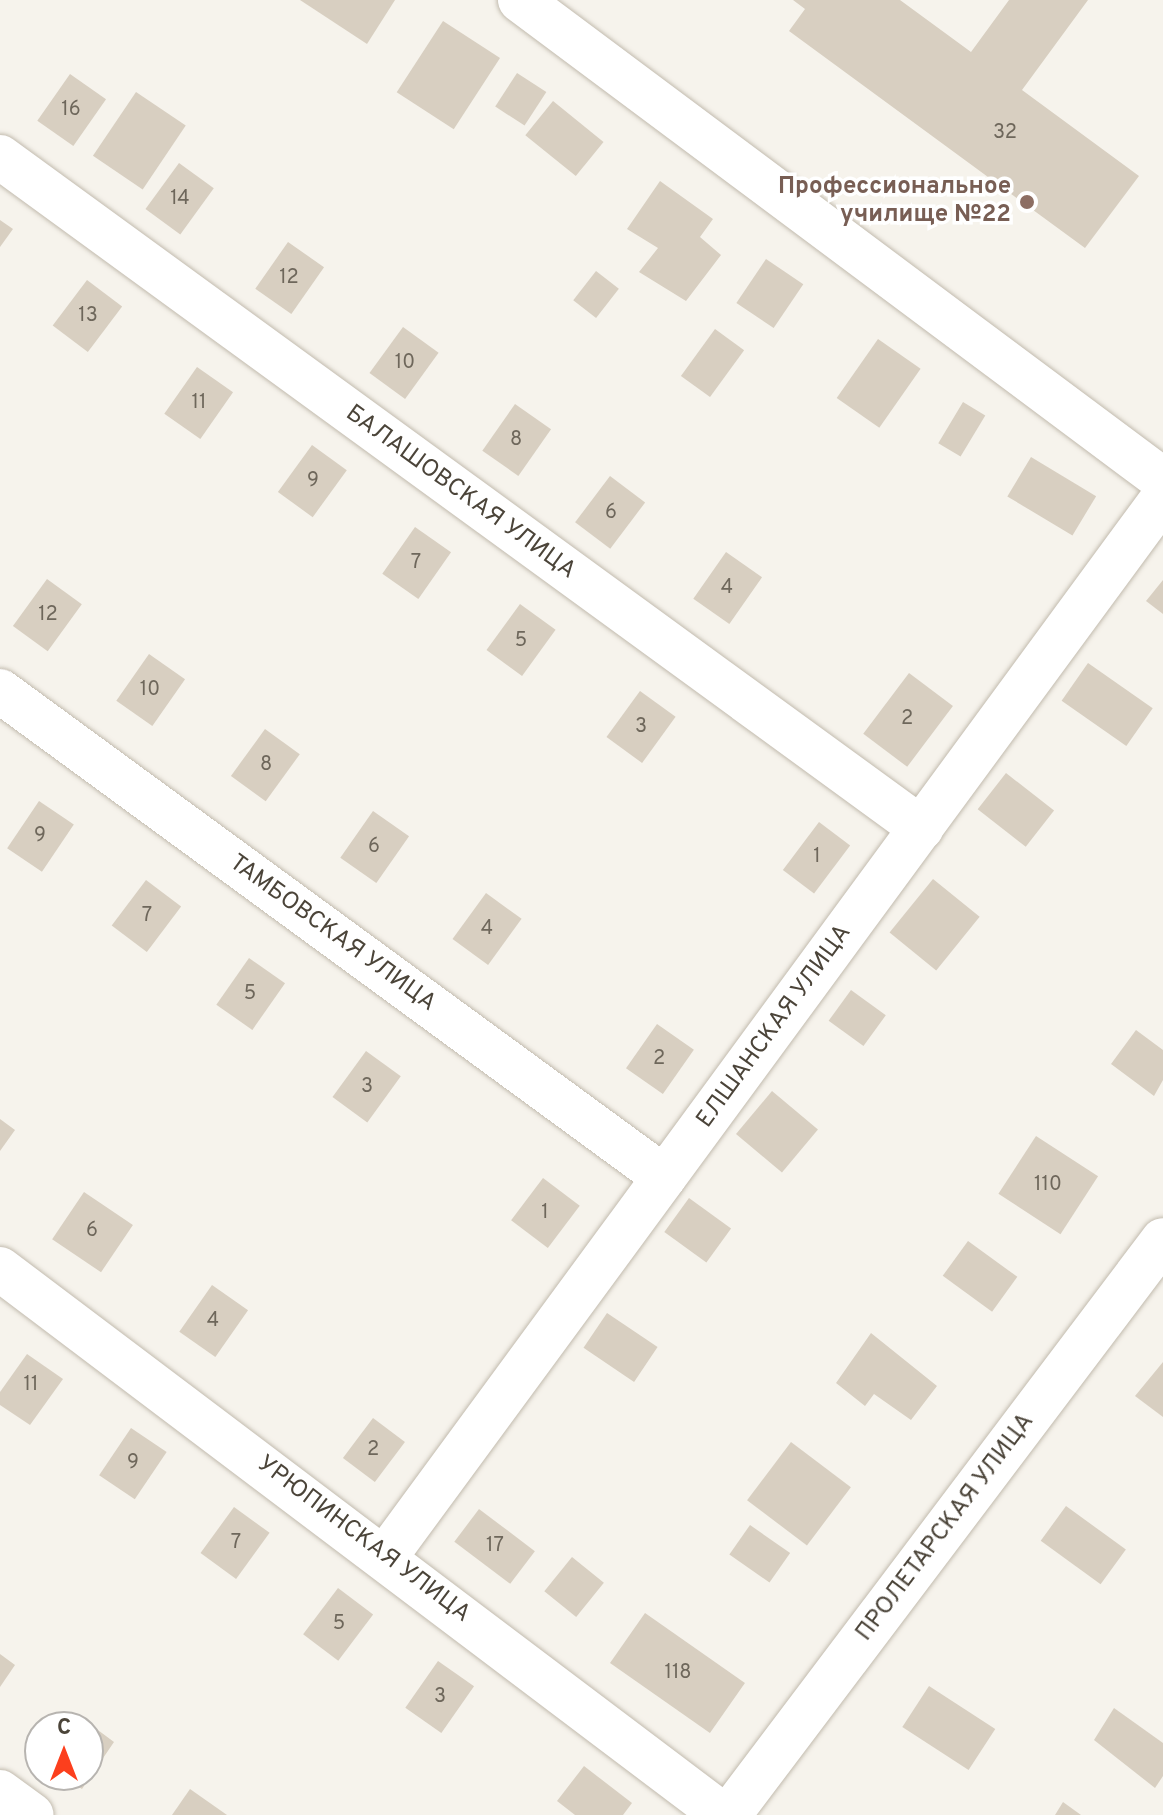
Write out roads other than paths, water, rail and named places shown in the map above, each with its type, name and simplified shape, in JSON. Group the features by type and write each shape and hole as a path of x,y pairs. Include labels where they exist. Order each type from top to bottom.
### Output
{"street":[{"path":"520,0 1163,480"},
{"name":"БАЛАШОВСКАЯ УЛИЦА","path":"0,157 921,828"},
{"name":"ЕЛШАНСКАЯ УЛИЦА","path":"386,1556 1163,498"},
{"name":"ТАМБОВСКАЯ УЛИЦА","path":"0,691 664,1177"},
{"name":"ПРОЛЕТАРСКАЯ УЛИЦА","path":"726,1815 1163,1240"},
{"name":"УРЮПИНСКАЯ УЛИЦА","path":"0,1269 386,1556 726,1815"},
{"path":"0,1792 32,1815"}],"place":[{"name":"Профессиональное училище №22","path":"1027,202"}]}
